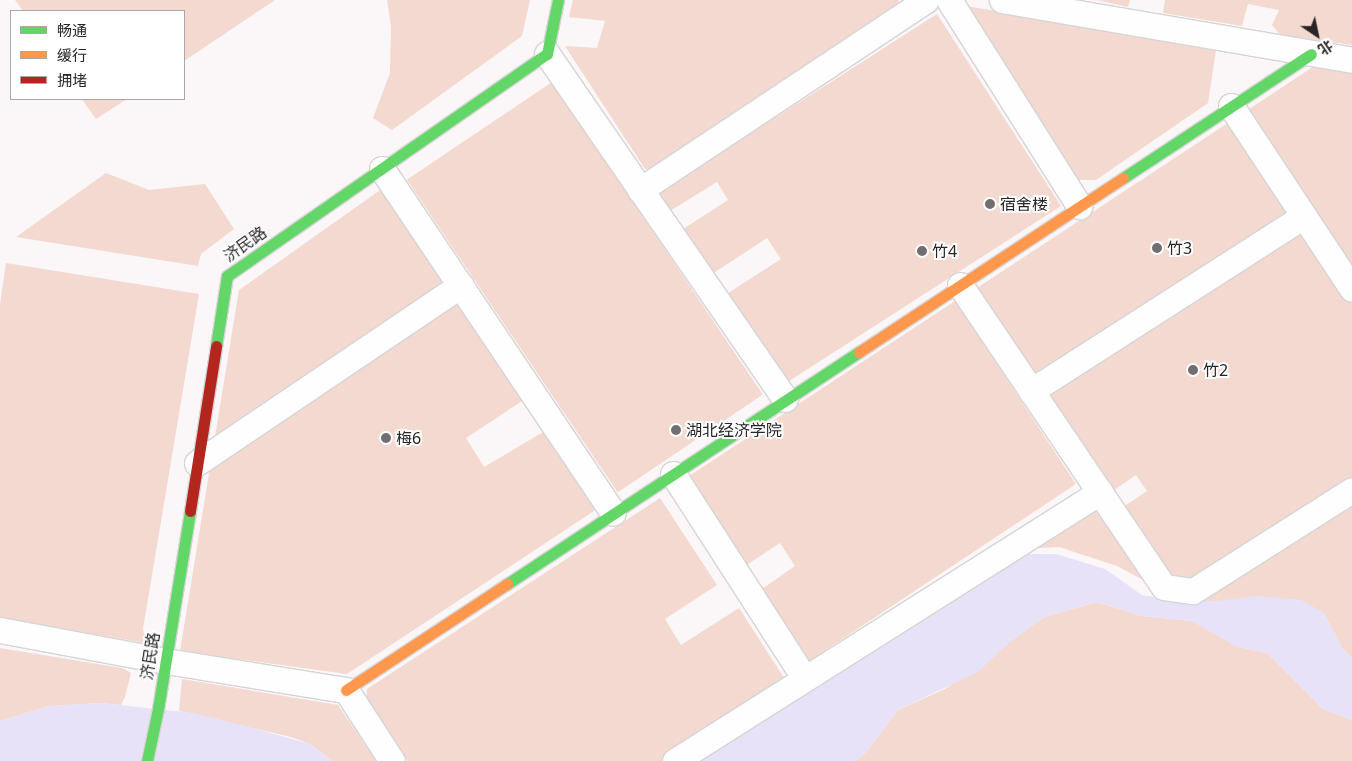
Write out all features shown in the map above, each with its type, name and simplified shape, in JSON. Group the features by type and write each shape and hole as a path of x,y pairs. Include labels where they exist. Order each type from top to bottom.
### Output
{"street":[{"path":"558,0 547,54 785,400"},
{"path":"640,190 926,0"},
{"path":"949,0 1079,206"},
{"path":"1015,1 1352,60"},
{"name":"济民路","path":"147,761 166,661 227,276 547,54"},
{"path":"0,630 166,661 346,690 1310,54"},
{"path":"1231,106 1352,289"},
{"path":"382,168 613,513"},
{"path":"1031,390 1304,216"},
{"path":"197,463 461,285"},
{"path":"960,285 1164,587 1193,590 1352,490"},
{"path":"673,474 804,677"},
{"path":"675,761 804,677 1100,492"},
{"path":"346,690 392,761"}],"shaded area":[{"path":"15,0 275,0 185,60 185,10 22,10"},
{"path":"387,0 530,0 522,36 392,130 373,118 390,73 391,26"},
{"path":"573,0 899,0 896,10 659,168 645,169 565,46 597,48 605,21 569,17"},
{"path":"1097,0 1130,0 1128,7"},
{"path":"1165,0 1352,0 1352,45 1280,35 1272,25 1279,10 1248,4 1242,26 1163,13"},
{"path":"967,6 1216,50 1208,103 1096,180 1078,180"},
{"path":"937,14 1061,206 783,385 725,295 781,259 767,238 712,274 683,229 728,200 717,182 670,211 658,193"},
{"path":"1313,67 1352,74 1352,289 1304,216 1034,381 974,290"},
{"path":"552,82 763,395 618,492 407,180"},
{"path":"83,100 125,100 96,119"},
{"path":"106,173 149,190 205,184 234,229 201,254 198,266 16,237"},
{"path":"383,188 525,399 466,438 484,467 545,431 597,509 347,674 180,651 239,290"},
{"path":"1303,226 1352,302 1352,479 1167,599 1114,513 1147,491 1136,475 1104,497 1039,393"},
{"path":"6,263 199,294 143,629 146,643 0,618 0,304"},
{"path":"955,301 1076,484 806,663 759,591 795,566 780,543 742,568 683,480"},
{"path":"1352,488 1352,658 1342,648 1324,613 1216,601 1195,601"},
{"path":"660,498 717,585 665,619 681,645 739,608 788,684 671,761 408,761 366,700 367,689"},
{"path":"1090,503 1147,582 1117,566 1059,547 1020,549"},
{"path":"1012,554 1056,554 1105,569 1142,595 1167,599 1216,601 1258,596 1301,600 1324,613 1342,648 1352,658 1352,720 1323,709 1267,653 1238,647 1192,621 1141,616 1097,602 1044,617 1009,643 978,672 898,710 867,751 856,761 691,761"},
{"path":"1097,602 1141,616 1192,621 1238,647 1267,653 1323,709 1352,720 1352,761 856,761 867,751 898,710 945,689 1044,617"},
{"path":"0,648 122,668 131,673 125,697 121,705 101,703 49,706 0,721"},
{"path":"182,679 338,705 376,761 333,761 310,744 291,737 179,711"},
{"path":"101,703 193,713 238,724 310,744 333,761 0,761 0,721 49,706"}],"traffic: fast":[{"path":"216,346 227,276 547,54 558,0"},
{"path":"1123,178 1311,54"},
{"path":"507,584 859,352"},
{"path":"147,761 158,709 190,511"}],"traffic: slow":[{"path":"859,352 1123,178"},
{"path":"346,690 507,584"}],"traffic: jam":[{"path":"190,511 216,346"}],"place":[{"name":"宿舍楼","path":"990,204"},
{"name":"竹3","path":"1157,248"},
{"name":"竹4","path":"922,251"},
{"name":"竹2","path":"1193,370"},
{"name":"湖北经济学院","path":"676,430"},
{"name":"梅6","path":"386,438"}]}
